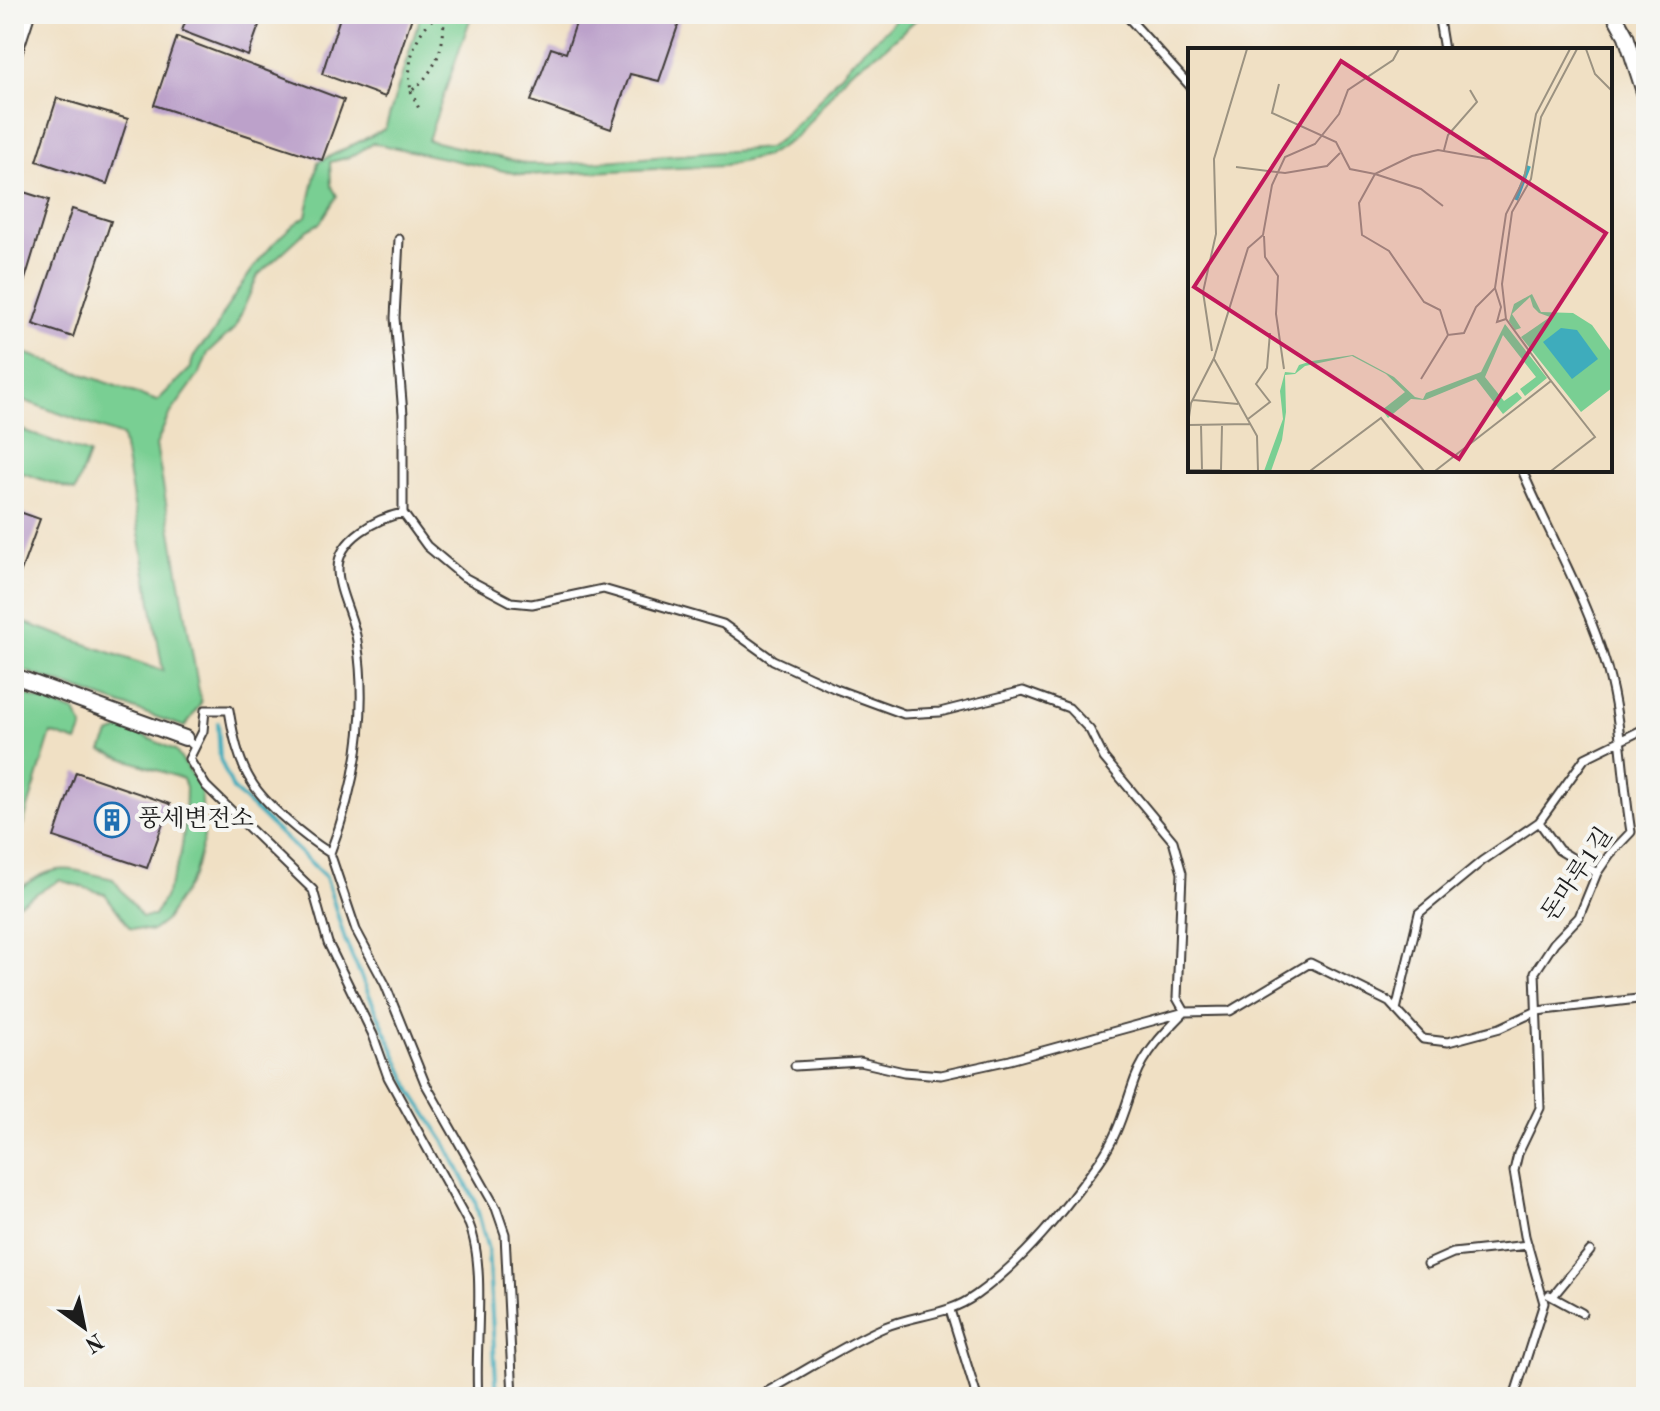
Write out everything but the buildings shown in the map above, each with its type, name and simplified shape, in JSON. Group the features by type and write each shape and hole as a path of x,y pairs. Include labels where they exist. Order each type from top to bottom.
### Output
{"street":[{"path":"14,54 27,14"},
{"path":"1614,14 1626,36 1646,98"},
{"path":"14,676 190,742"}],"lane":[{"path":"1125,14 1188,84"},
{"path":"1438,14 1444,48"},
{"path":"399,239 395,318 403,414 403,513 427,546 464,577 511,602 532,604 603,589 723,624 773,660 836,689 904,714 940,712 1023,691 1069,708 1090,730 1104,758 1173,841 1182,873 1177,998 1185,1012"},
{"name":"돈마루1길","path":"1514,1397 1544,1303 1528,1245 1514,1171 1518,1154 1540,1108 1535,972 1554,943 1579,917 1597,873 1631,832 1621,741 1607,670 1591,620 1523,472"},
{"path":"330,853 344,816 359,745 361,714 358,641 338,568 345,551 365,528 381,518 403,513"},
{"path":"478,1397 476,1260 474,1237 469,1224 388,1077 373,1035 328,943 313,890 206,786 189,759 190,742 203,731 205,710 229,710 234,736 252,784 295,826 330,853 356,930 385,984 425,1083 496,1208 505,1234 513,1397"},
{"path":"1396,1010 1419,913 1482,861 1539,822 1585,758 1646,728"},
{"path":"1539,822 1559,850 1597,873"},
{"path":"795,1066 860,1062 904,1072 941,1075 1010,1060 1185,1012 1230,1011 1310,963 1389,1002 1423,1039 1448,1042 1500,1028 1537,1011 1646,998"},
{"path":"757,1397 887,1327 950,1310 975,1296 1004,1272 1074,1197 1104,1155 1124,1119 1135,1077 1154,1043 1185,1012"},
{"path":"1428,1264 1453,1253 1528,1245"},
{"path":"1554,1295 1590,1251"},
{"path":"1542,1296 1554,1295 1582,1313"},
{"path":"950,1310 977,1397"}],"path":[{"path":"411,91 434,65 444,43 441,14"},
{"path":"420,111 411,91 408,71 416,41 441,14"}],"green space":[{"path":"421,14 472,14 428,140 527,164 568,164 768,148 794,128 847,66 898,16 922,14 886,47 848,73 798,136 766,156 723,166 523,175 373,143 350,157 330,162 331,185 337,196 320,223 307,230 258,275 235,328 208,353 200,373 168,417 156,445 201,703 185,727 14,667 14,619 163,671 122,436 14,397 14,349 157,401 191,368 196,352 215,330 259,261 281,236 306,216 318,162 385,129"},
{"path":"14,427 89,454 75,491 14,470"},
{"path":"14,691 75,712 83,727 77,742 51,733 14,854"},
{"path":"125,728 175,750 201,788 204,838 193,876 165,921 152,931 130,928 105,894 60,880 14,906 14,884 22,887 46,873 76,870 113,879 142,917 154,916 177,868 185,824 186,787 183,779 102,751 109,734"}],"waterway":[{"path":"218,723 220,759 233,789 326,877 345,940 412,1092 446,1144 475,1201 488,1250 497,1397"}],"place":[{"name":"풍세변전소","path":"112,820"}]}
